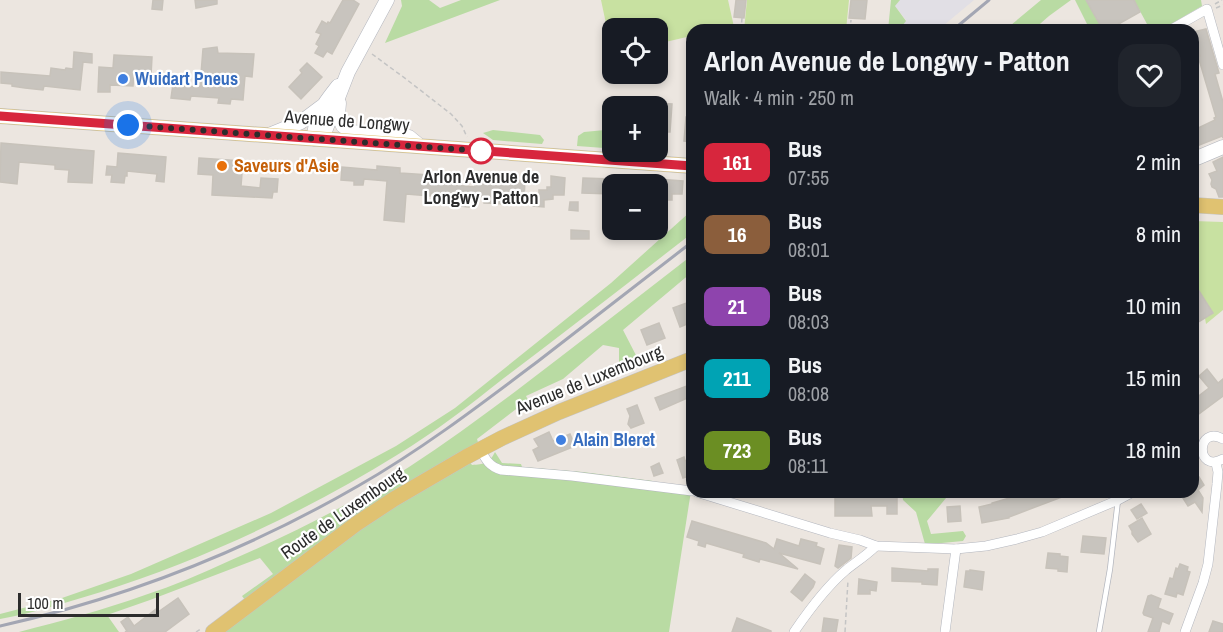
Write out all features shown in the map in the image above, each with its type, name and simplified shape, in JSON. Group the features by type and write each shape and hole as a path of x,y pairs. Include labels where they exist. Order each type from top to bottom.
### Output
{"main road":[{"path":"318,139 315,122 323,106 362,48 383,1"},
{"path":"318,139 348,72"},
{"path":"348,72 339,101 338,115 343,126 352,132 409,137 420,146"},
{"path":"270,135 301,122 323,106"},
{"name":"Avenue de Longwy","path":"0,116 686,166"},
{"path":"1199,157 1223,147"},
{"path":"1199,207 1218,207"},
{"name":"Avenue de Luxembourg","path":"502,438 686,361"},
{"name":"Route de Luxembourg","path":"213,632 356,524 394,499 502,438"}],"street":[{"path":"1178,24 1206,4 1223,65"},
{"path":"1199,449 1208,438 1222,436"},
{"path":"480,449 487,462 501,470 686,490"},
{"path":"1185,632 1208,564 1219,461 1207,459 1199,453"},
{"path":"716,498 876,546 956,549 986,546 1042,532 1122,498"},
{"path":"795,632 828,589 846,570 864,558 876,546"},
{"path":"945,632 956,549"}],"lane":[{"path":"1099,632 1110,569 1118,500"}],"path":[{"path":"742,18 742,24"},
{"path":"851,20 851,24"},
{"path":"362,48 451,114 462,126 473,150"},
{"path":"845,632 849,583 846,570"}],"shaded area":[{"path":"900,0 974,0 945,24 903,24 906,20 895,6"}],"green space":[{"path":"401,0 429,0 440,8 461,0 500,0 385,43 402,6"},
{"path":"601,0 728,0 733,24 686,24 686,37 668,41 668,18 605,18"},
{"path":"747,0 849,0 847,24 745,24"},
{"path":"891,0 900,0 895,6 906,21 904,24 889,24"},
{"path":"1041,0 1071,0 1040,24 1012,24"},
{"path":"1075,0 1086,0 1100,24 1087,24"},
{"path":"1134,0 1201,0 1202,6 1171,24 1147,24"},
{"path":"493,130 540,135 544,140 542,144 493,140 483,133"},
{"path":"602,130 602,148 577,146 578,136 584,132"},
{"path":"686,216 686,238 452,418 362,476 290,515 178,565 101,592 0,619 0,614 62,598 131,574 271,513 396,446 455,408 611,283 659,240 668,240 668,232"},
{"path":"1199,221 1223,222 1223,310 1206,324 1205,318 1199,322"},
{"path":"686,260 686,277 623,330 640,363 626,371 619,371 619,348 603,345 563,379 526,396 528,400 477,439 480,449 466,457 472,465 486,463 495,452 502,463 653,481 653,485 686,490 686,498 690,498 669,632 213,632 248,604 242,596 273,574 260,558 107,615 119,632 19,632 98,610 176,584 321,518 366,494 423,458 538,374"},
{"path":"903,498 946,498 927,521 931,534 963,531 966,536 963,541 925,544 916,512"}],"building":[{"path":"153,0 163,0 162,10 152,9"},
{"path":"195,0 217,0 217,4 196,8"},
{"path":"343,0 353,0 359,4 332,54 327,51 323,57 315,53 321,34 316,32 322,21 330,23"},
{"path":"736,0 746,0 744,18 734,17"},
{"path":"851,0 867,0 865,19 849,18"},
{"path":"1086,0 1134,0 1140,12 1119,24 1100,24"},
{"path":"1206,29 1219,73 1215,74 1223,102 1223,138 1222,136 1199,145 1199,128 1215,120 1216,117 1199,59 1199,31"},
{"path":"217,47 218,53 254,54 252,77 245,76 243,100 231,99 230,104 218,103 219,98 191,96 190,100 171,98 173,84 197,87 198,73 201,74 203,49"},
{"path":"74,52 92,54 92,63 83,62 80,90 44,86 43,90 1,83 1,72 50,76 51,68 73,69"},
{"path":"114,55 152,57 151,76 134,74 133,86 110,85 110,92 98,92 99,67 113,68"},
{"path":"307,63 322,77 301,99 289,87 302,73 300,70"},
{"path":"668,104 672,104 670,132 668,132"},
{"path":"686,117 686,141 684,141"},
{"path":"1,143 94,151 92,183 68,182 69,170 55,169 55,165 19,162 17,184 0,182"},
{"path":"118,153 166,157 164,182 156,181 157,174 127,171 124,183 111,182 112,175 106,175 107,166 117,167"},
{"path":"1223,157 1223,197 1219,197 1216,189 1212,187 1209,174 1217,171 1213,162"},
{"path":"199,158 243,161 241,186 260,188 261,178 278,179 277,192 273,192 272,198 212,195 213,175 198,174"},
{"path":"377,166 400,168 400,173 455,178 454,185 475,187 476,173 508,176 508,180 525,181 524,199 506,198 506,204 484,203 484,197 470,196 469,207 456,204 457,195 406,194 404,222 384,220 387,181 364,179 363,185 354,185 354,181 341,180 342,167 377,170"},
{"path":"551,176 565,178 564,195 553,195 553,199 544,200 544,207 533,206 534,196 539,196 539,190 547,190 547,187 551,187"},
{"path":"583,178 602,179 602,194 582,193"},
{"path":"668,180 683,181 682,194 672,194 672,200 668,200"},
{"path":"570,202 578,202 578,211 569,210"},
{"path":"571,230 589,231 589,239 571,239"},
{"path":"1199,291 1213,313 1199,322"},
{"path":"686,303 686,324 680,327 673,308"},
{"path":"659,323 665,338 647,345 641,330"},
{"path":"1207,369 1218,383 1223,379 1223,396 1199,414 1199,396 1209,388 1199,376"},
{"path":"686,386 686,399 660,410 655,398"},
{"path":"637,405 644,423 631,428 628,424 630,416 627,409"},
{"path":"549,432 553,441 570,434 575,446 538,461 533,450 539,447 534,439"},
{"path":"684,457 686,461 686,477 683,478 677,460"},
{"path":"659,463 663,473 654,476 651,467"},
{"path":"1199,477 1204,485 1199,489"},
{"path":"1199,492 1203,498 1202,512 1195,502 1188,506 1183,498 1199,498"},
{"path":"835,498 897,498 897,514 887,514 887,506 871,506 872,516 835,516"},
{"path":"1010,498 1059,498 1009,518 982,523 979,507"},
{"path":"1141,504 1147,513 1137,519 1131,510"},
{"path":"960,506 961,521 948,522 947,507"},
{"path":"1142,518 1151,534 1138,542 1129,526"},
{"path":"692,521 766,543 774,549 777,539 799,546 801,539 817,543 816,546 824,549 820,564 779,553 798,569 760,559 759,562 743,557 744,554 706,543 705,547 698,545 699,541 687,537"},
{"path":"1083,536 1106,538 1104,554 1081,552"},
{"path":"839,545 852,547 851,558 838,568 835,566"},
{"path":"1048,553 1068,557 1067,572 1046,568"},
{"path":"1180,564 1188,567 1187,571 1190,572 1183,595 1177,593 1176,597 1165,594 1170,578 1173,579 1176,568 1178,569"},
{"path":"892,568 928,571 928,569 938,569 937,585 892,581"},
{"path":"966,571 984,572 982,590 964,587"},
{"path":"805,574 815,582 802,601 791,592"},
{"path":"859,579 877,582 876,591 870,590 870,594 858,594"},
{"path":"1148,596 1161,599 1158,608 1173,614 1169,624 1162,621 1159,632 1148,632 1153,618 1143,613"},
{"path":"178,598 189,614 165,632 125,632 127,631 121,622 128,617 134,626 156,609 158,612"},
{"path":"737,618 771,631 771,632 732,632"},
{"path":"824,618 838,620 836,632 822,632"},
{"path":"1213,621 1223,624 1223,632 1209,632"}],"railway":[{"path":"960,24 989,0"},
{"path":"0,626 47,615 184,570 273,531 358,486 472,411 686,247"}],"bus line":[{"name":"161","path":"0,116 686,166"}],"place":[{"name":"Wuidart Pneus","path":"123,79"},
{"name":"Arlon Avenue de Longwy - Patton","path":"481,151"},
{"name":"Saveurs d'Asie","path":"222,166"},
{"name":"Alain Bleret","path":"561,440"}],"route":[{"path":"128,125 481,151"}]}
